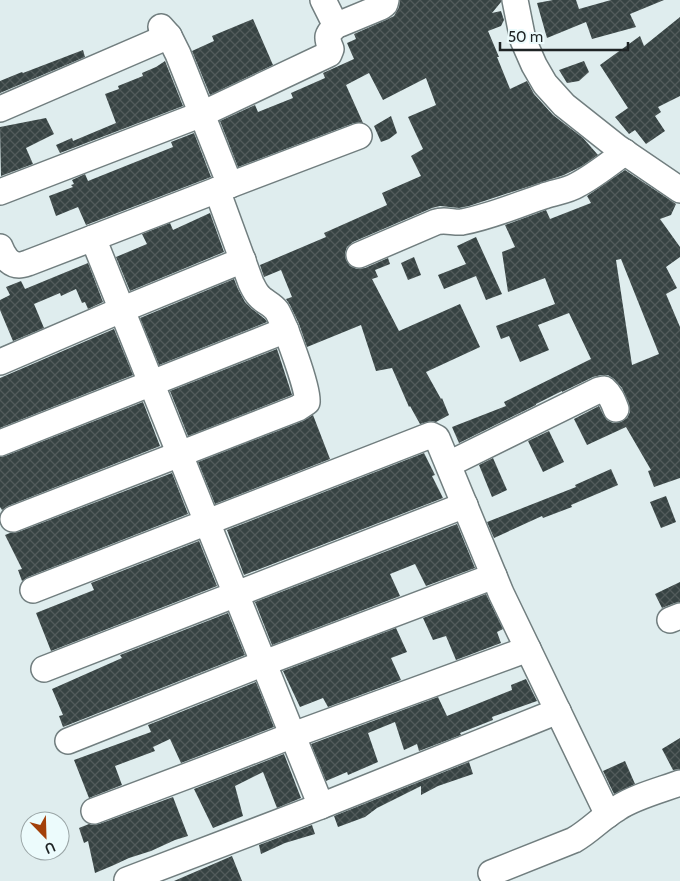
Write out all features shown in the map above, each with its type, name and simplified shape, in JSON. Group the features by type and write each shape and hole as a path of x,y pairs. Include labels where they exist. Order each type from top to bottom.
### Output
{"street":[{"path":"323,0 337,24"},
{"path":"0,192 202,114 329,54 331,49 327,39 328,34 337,24 382,7 386,0"},
{"path":"515,0 523,40 545,84 564,105 625,152 680,190"},
{"path":"0,109 165,32 178,54 202,114 243,260 255,290 259,296 276,310 286,330 308,398 308,402 298,408 13,519"},
{"path":"4,260 19,265 28,263 359,136"},
{"path":"359,255 441,220 460,222 488,215 567,189 600,170 625,152"},
{"path":"93,238 322,806"},
{"path":"0,362 243,260"},
{"path":"0,443 286,330"},
{"path":"449,464 599,390 604,389 609,393 616,409"},
{"path":"33,590 431,435 437,438 501,593 608,815"},
{"path":"44,669 465,505"},
{"path":"68,741 264,663 494,576"},
{"path":"94,811 293,735 528,649"},
{"path":"127,880 322,806 558,711"},
{"path":"491,874 574,840 625,804 680,783"}],"building":[{"path":"400,0 501,0 492,13 501,11 504,20 501,26 488,31 510,89 527,81 534,94 553,115 583,138 598,155 564,175 469,206 459,208 440,206 432,208 353,242 347,247 345,253 346,260 350,266 357,269 365,268 388,258 390,264 375,270 378,277 372,279 399,331 460,304 480,347 426,372 442,398 449,415 436,422 431,421 420,424 409,407 392,368 376,371 361,325 307,347 299,324 286,299 292,297 281,270 264,277 260,265 326,237 324,233 387,205 382,193 421,176 411,156 423,149 408,117 436,105 426,78 383,100 369,73 346,85 363,123 354,123 238,167 220,121 255,105 258,112 293,98 291,93 325,78 323,73 354,59 347,43 356,39 354,34 394,16 399,7"},
{"path":"553,0 576,0 579,9 611,0 664,0 630,14 636,27 592,39 586,22 547,38 537,3"},
{"path":"680,17 680,96 658,107 661,112 655,116 665,131 646,144 635,130 629,134 615,117 628,108 600,65 640,36 644,46"},
{"path":"253,19 273,65 210,95 192,51 214,41 212,36"},
{"path":"83,50 85,57 0,93 0,81"},
{"path":"165,61 183,106 60,153 56,145 72,138 73,141 116,123 105,94 119,89 118,86 143,76 142,73"},
{"path":"584,61 589,72 579,81 567,83 559,70"},
{"path":"391,116 397,133 381,142 374,126"},
{"path":"46,118 54,134 26,148 33,164 1,176 0,127"},
{"path":"194,133 211,177 86,225 78,207 56,216 49,196 73,187 71,185 74,184 72,180 85,174 88,181 173,147 171,142"},
{"path":"625,170 676,204 671,215 660,219 680,247 680,257 666,267 677,288 666,294 680,327 680,478 654,487 648,471 651,470 626,427 587,445 574,419 599,406 607,420 613,423 621,422 627,418 630,412 629,404 622,388 608,375 593,377 562,391 459,443 452,427 506,406 504,402 591,359 569,313 538,325 549,350 520,362 509,336 501,339 496,326 555,304 545,278 508,292 502,252 515,247 505,225 546,210 550,219 591,203 587,196","holes":["621,259 659,354 632,365 616,260"]},
{"path":"210,213 224,252 130,291 116,257 147,244 142,234 170,223 173,230"},
{"path":"476,237 502,294 486,300 476,276 444,289 438,275 466,264 457,246"},
{"path":"414,257 421,275 408,280 401,263"},
{"path":"88,263 103,302 88,309 85,302 82,303 76,289 61,296 60,293 34,304 44,328 13,341 0,310 0,300 10,295 6,287 21,281 25,289"},
{"path":"234,279 245,302 267,322 159,365 140,318"},
{"path":"114,329 133,375 0,428 0,378"},
{"path":"277,349 292,395 188,436 170,391"},
{"path":"143,402 160,446 2,510 0,507 0,457"},
{"path":"313,415 330,459 215,504 198,462 303,421"},
{"path":"549,431 564,462 543,472 528,441"},
{"path":"424,453 435,475 432,476 443,498 244,575 227,530"},
{"path":"493,458 507,490 492,497 479,465"},
{"path":"611,469 618,485 571,505 572,507 543,518 542,516 494,538 487,522 576,487 575,485"},
{"path":"172,473 188,514 22,581 18,570 22,569 5,535 18,532"},
{"path":"666,496 676,522 661,528 650,502"},
{"path":"457,524 475,568 426,586 415,564 390,574 400,596 272,645 255,602"},
{"path":"199,541 217,586 51,651 36,613 94,590 91,583"},
{"path":"680,582 680,602 662,608 655,594"},
{"path":"486,594 503,629 497,632 501,643 456,660 446,636 433,640 423,618"},
{"path":"228,613 245,655 63,727 59,716 63,715 52,689 122,658 120,655"},
{"path":"396,628 407,652 391,658 401,680 328,707 323,698 300,707 283,671"},
{"path":"526,679 537,701 492,717 493,720 460,733 461,735 419,751 417,744 404,750 395,722 368,733 378,762 348,775 347,772 326,781 311,744 438,697 447,716 512,690 511,685"},
{"path":"256,682 274,727 181,763 170,739 153,747 155,751 115,766 122,785 89,798 74,760 151,732 148,725"},
{"path":"680,738 680,769 673,770 662,749"},
{"path":"284,754 301,798 277,808 263,772 235,786 243,816 213,828 194,789"},
{"path":"625,761 635,784 614,794 603,771"},
{"path":"469,762 473,774 438,786 421,795 421,786 377,808 365,817 338,827 334,816"},
{"path":"173,797 188,836 95,873 88,841 84,843 79,828 89,824 99,824"},
{"path":"312,825 315,834 285,843 261,854 259,845"},
{"path":"232,856 242,881 174,881"}]}
